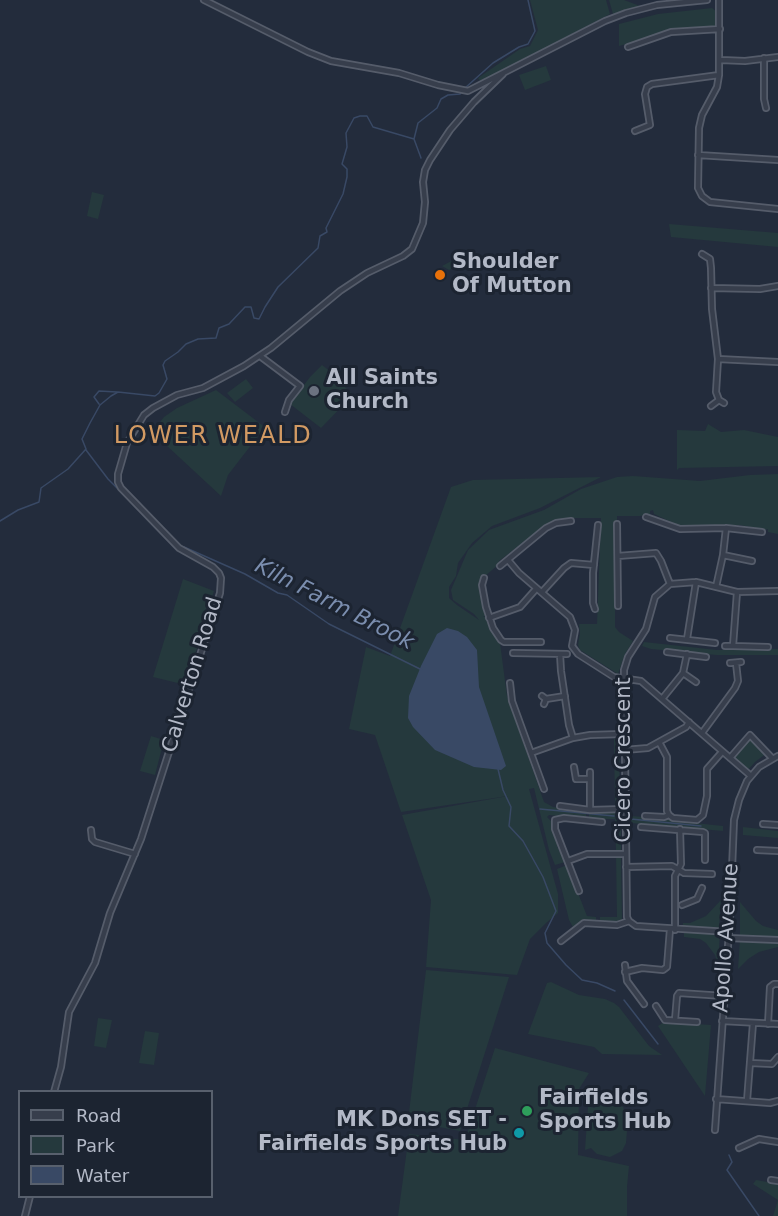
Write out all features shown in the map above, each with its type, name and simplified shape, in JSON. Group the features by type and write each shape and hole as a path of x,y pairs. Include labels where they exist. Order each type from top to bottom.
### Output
{"street":[{"path":"204,0 308,52 331,61 399,73 438,86 464,90 502,74 626,13 657,5 707,0"},
{"path":"719,0 721,60 717,87 702,115 699,128 698,188 702,196 710,202 778,209"},
{"path":"628,47 671,32 720,29"},
{"path":"721,60 745,61 778,57"},
{"path":"764,58 766,108"},
{"name":"Calverton Road","path":"55,1090 61,1067 69,1012 95,963 110,913 135,854 220,593 221,578 213,567 179,548 121,488 118,482 122,457 136,427 153,408 177,395 221,380 260,356 340,291 367,273 403,256 412,249 423,223 425,170 450,130 502,74"},
{"path":"634,131 650,125 645,94 647,87 652,84 719,75"},
{"path":"464,90 474,102"},
{"path":"698,155 778,159"},
{"path":"702,254 710,259 718,359 716,392 719,400 724,403"},
{"path":"711,288 760,289 778,286"},
{"path":"260,356 300,386 289,400 285,412"},
{"path":"718,359 778,362"},
{"path":"711,406 719,400"},
{"path":"646,517 680,529 726,528 762,532"},
{"path":"500,566 546,528 556,523 571,521"},
{"path":"618,524 618,606"},
{"path":"595,609 593,603 594,565 598,525"},
{"path":"716,587 726,528"},
{"path":"618,556 656,553 670,584 696,582 737,592 778,591"},
{"path":"723,555 752,561"},
{"path":"508,560 574,623 575,635 572,646 574,650 614,677 641,681 751,776"},
{"path":"542,592 571,563 594,565"},
{"path":"484,578 482,585 489,618 493,628 504,642 541,642"},
{"path":"687,639 696,582"},
{"name":"Cicero Crescent","path":"629,921 623,678 628,657 646,629 655,597 670,584"},
{"path":"489,618 520,607 536,589"},
{"path":"733,646 737,592"},
{"path":"670,638 715,643"},
{"path":"725,645 768,647"},
{"path":"667,652 706,657"},
{"path":"513,653 567,654"},
{"path":"560,654 569,725 573,738"},
{"path":"662,699 683,674 687,654"},
{"path":"702,733 735,688 738,681 736,663"},
{"path":"683,674 696,682"},
{"path":"510,683 512,701 544,789"},
{"path":"544,700 565,696"},
{"path":"624,750 648,748 686,727 689,722"},
{"path":"531,753 573,738 623,734"},
{"path":"730,758 750,735 771,758"},
{"path":"659,742 666,757 669,815"},
{"path":"645,816 669,815 674,818 698,820 704,815 707,769 722,752"},
{"name":"Apollo Avenue","path":"715,1130 729,932 734,820 739,800 751,776 771,758 778,756"},
{"path":"574,767 576,779 590,778"},
{"path":"590,772 590,810"},
{"path":"560,806 590,810 625,809"},
{"path":"579,891 552,819 602,822"},
{"path":"763,824 778,825"},
{"path":"641,827 680,829 705,834 705,860"},
{"path":"625,972 642,968 663,970 667,967 678,905 675,876 681,864 680,829"},
{"path":"90,830 94,842 135,854"},
{"path":"758,850 778,851"},
{"path":"568,861 587,854 626,854"},
{"path":"626,867 672,866 684,873 712,874"},
{"path":"678,905 691,903 697,899 702,888"},
{"path":"561,940 584,923 617,925 629,921 636,926 729,932"},
{"path":"728,938 778,940"},
{"path":"625,965 627,981 644,1004"},
{"path":"768,1024 770,987 778,984"},
{"path":"675,1020 679,993 724,996"},
{"path":"656,1006 665,1020 697,1022"},
{"path":"722,1021 778,1024"},
{"path":"747,1101 753,1023"},
{"path":"750,1063 772,1064 778,1057"},
{"path":"716,1099 770,1103 778,1101"},
{"path":"739,1148 759,1139 778,1142"},
{"path":"771,1180 778,1181"},
{"path":"25,1216 30,1198"}],"green space":[{"path":"530,0 606,0 610,14 481,82 478,78 520,49 530,46 538,30"},
{"path":"609,0 624,0 640,6 613,14"},
{"path":"712,8 717,12 717,25 711,29 671,32 619,46 619,24 658,14"},
{"path":"546,66 551,80 525,90 519,75"},
{"path":"92,192 104,195 98,219 87,216"},
{"path":"669,224 778,233 778,247 671,237"},
{"path":"481,255 485,258 471,268 465,260 449,270 442,266 459,257 464,257 466,260"},
{"path":"322,365 344,382 342,384 353,395 321,428 290,404"},
{"path":"246,379 253,388 235,402 227,393"},
{"path":"216,390 266,428 228,475 221,496 152,432 164,417 177,408"},
{"path":"708,424 721,432 744,430 778,437 778,466 679,468 677,470 677,430 705,431"},
{"path":"778,474 778,534 768,532 768,529 740,525 682,527 654,514 653,510 650,514 640,516 617,516 618,606 615,607 615,627 633,641 625,654 618,674 580,650 578,645 579,624 597,624 601,518 572,518 557,520 546,525 534,537 530,537 499,561 498,565 485,576 482,586 488,614 483,617 500,643 507,696 544,802 553,807 586,811 586,819 549,815 547,817 552,822 552,829 559,843 557,846 565,862 555,865 549,850 534,788 529,789 558,894 558,913 530,939 517,975 426,967 431,900 402,815 508,796 401,812 375,735 349,729 366,647 390,656 451,487 473,480 601,477 540,508 492,526 472,543 458,563 456,576 449,587 449,598 479,620 453,600 451,590 468,550 489,530 544,510 581,489 617,477 700,481"},
{"path":"183,579 214,591 186,685 153,677"},
{"path":"644,642 717,650 778,649 778,655 717,655 651,649 642,646"},
{"path":"151,736 164,740 155,775 140,771"},
{"path":"750,737 767,753 747,771 731,758"},
{"path":"614,739 619,739 620,806 615,806"},
{"path":"589,812 621,812 621,850 616,850 615,819 589,819"},
{"path":"631,816 723,826 723,831 631,823"},
{"path":"743,827 778,831 778,838 743,835"},
{"path":"616,855 621,856 622,920 600,922 600,917 617,917"},
{"path":"567,865 587,916 596,917 596,922 583,921 573,927 569,920 557,869"},
{"path":"721,900 719,928 683,927 683,923 690,923 706,916"},
{"path":"740,902 756,921 763,926 778,930 778,937 740,935"},
{"path":"684,931 720,933 718,965 715,955 706,943 700,939 684,937"},
{"path":"740,939 778,942 778,947 759,952 738,969"},
{"path":"426,970 509,977 460,1131 408,1121"},
{"path":"551,982 579,995 605,999 614,1003 649,1046 662,1055 602,1054 594,1047 528,1034 547,983"},
{"path":"98,1018 112,1020 106,1048 94,1046"},
{"path":"664,1022 711,1025 705,1096 658,1026"},
{"path":"145,1031 159,1033 154,1065 139,1063"},
{"name":"Fairfields Sports Hub","path":"495,1048 589,1073 579,1089 578,1155 629,1166 627,1216 398,1216 409,1134 465,1140"},
{"path":"610,1101 623,1107 628,1118 626,1143 622,1151 610,1157 597,1154 591,1148 585,1150 588,1106 594,1108 603,1102"},
{"path":"756,1180 778,1184 778,1200 753,1184"},
{"path":"778,1200 778,1216 773,1216"}],"water":[{"path":"447,628 467,637 477,650 479,687 506,766 501,770 474,767 435,750 413,727 408,718 409,696 421,666 437,634"}],"waterway":[{"path":"465,88 493,63 528,44 535,31 528,0"},
{"path":"421,158 414,139 418,123 437,108 441,99 448,95 460,94 462,91"},
{"path":"0,521 18,510 39,502 41,488 68,469 86,449 82,439 100,405 111,396 118,392 155,396 167,379 163,365 165,361 186,344 198,339 216,338 219,328 229,324 245,307 251,307 254,318 259,319 278,287 318,248 320,236 327,232 326,228 343,194 347,177 347,169 342,164 347,147 346,133 354,118 367,116 373,127 414,139"},
{"path":"99,404 94,397 99,391 117,392"},
{"name":"Kiln Farm Brook","path":"86,450 108,479 138,509"},
{"name":"Kiln Farm Brook","path":"184,547 245,574 278,593 287,595 329,624 422,670"},
{"name":"Kiln Farm Brook","path":"498,769 503,790 511,807 509,826 523,841 543,877 556,911 545,933 547,943 582,980 597,983 615,991"},
{"path":"540,809 614,816"},
{"path":"631,819 701,826"},
{"name":"Kiln Farm Brook","path":"624,1000 658,1044"},
{"name":"Kiln Farm Brook","path":"729,1155 732,1162 727,1170 759,1216"}],"place":[{"name":"Shoulder Of Mutton","path":"440,275"},
{"name":"All Saints Church","path":"314,391"},
{"name":"Fairfields Sports Hub","path":"527,1111"},
{"name":"MK Dons SET - Fairfields Sports Hub","path":"519,1133"}],"district":[{"name":"LOWER WEALD","path":"213,437"}]}
